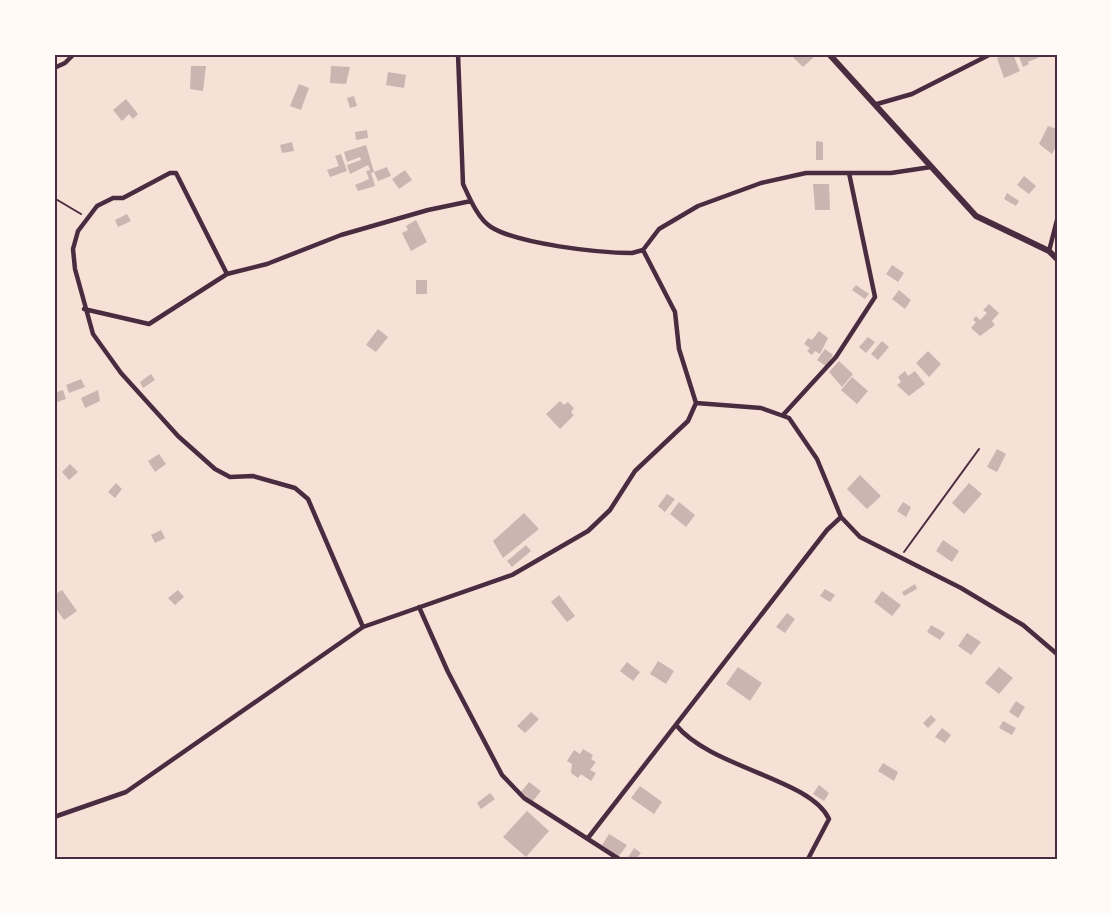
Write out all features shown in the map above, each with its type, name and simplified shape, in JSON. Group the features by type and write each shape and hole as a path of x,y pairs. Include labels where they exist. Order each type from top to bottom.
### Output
{"main road":[{"path":"829,54 877,104 976,216 1049,251 1057,259"}],"street":[{"path":"54,68 65,63 74,54"},
{"path":"458,54 460,170 463,184 471,201 489,226 529,242 626,253 643,250 659,229 669,222 724,195 794,175 891,173 931,167"},
{"path":"877,104 912,94 991,54"},
{"path":"227,274 176,173 170,173 123,198 113,198 97,206 87,216 78,231 73,249 84,309 93,334 121,373 178,436 214,469 230,477 253,476 295,488 308,499 363,627"},
{"path":"783,415 836,357 875,297 849,173"},
{"path":"84,309 149,324 227,274 267,264 341,236 428,210 471,201"},
{"path":"1049,251 1057,220"},
{"path":"54,817 126,792 363,627 512,575 595,526 610,510 635,471 688,420 696,403 679,349 675,312 643,250"},
{"path":"696,403 761,408 783,415 796,426 817,459 841,517 860,537 961,588 1023,625 1057,654"},
{"path":"588,838 827,530 841,517"},
{"path":"419,607 448,672 502,775 524,798 620,859"},
{"path":"676,724 685,736 714,754 794,789 819,806 829,819 808,859"}],"path":[{"path":"54,198 87,216"},
{"path":"900,557 979,449"}],"building":[{"path":"790,54 813,54 815,56 803,67"},
{"path":"1013,54 1020,71 1004,78 997,58"},
{"path":"1018,54 1041,54 1042,56 1028,62 1029,64 1023,67"},
{"path":"191,66 206,66 203,91 190,89"},
{"path":"331,66 350,67 346,84 330,83"},
{"path":"388,72 406,75 404,88 386,85"},
{"path":"299,84 309,88 301,110 290,106"},
{"path":"354,96 357,106 350,108 347,98"},
{"path":"126,99 138,114 133,119 129,114 122,121 113,110"},
{"path":"1048,126 1057,129 1057,144 1052,154 1039,144"},
{"path":"367,130 368,138 356,140 355,132"},
{"path":"816,141 823,142 823,160 816,160"},
{"path":"292,142 294,151 282,153 280,145"},
{"path":"366,145 374,172 371,173 375,186 358,191 355,185 369,179 366,171 370,170 368,165 350,174 347,165 361,160 360,157 347,162 344,152"},
{"path":"341,154 347,171 330,177 327,170 339,166 335,156"},
{"path":"387,167 391,176 378,181 374,172"},
{"path":"405,170 412,180 399,189 392,179"},
{"path":"1024,176 1036,186 1029,194 1017,185"},
{"path":"813,184 829,184 830,210 815,210"},
{"path":"1007,193 1019,201 1016,206 1004,199"},
{"path":"127,214 131,221 118,227 115,220"},
{"path":"416,220 427,242 411,251 402,233 408,230 406,226"},
{"path":"892,265 904,273 898,282 886,274"},
{"path":"416,280 427,280 427,294 416,294"},
{"path":"856,285 869,294 865,299 852,290"},
{"path":"899,290 911,300 905,309 892,299"},
{"path":"989,304 999,313 992,321 995,325 980,336 971,328 976,322 973,320 976,316 980,320 987,313 983,310"},
{"path":"378,329 388,337 376,352 366,345"},
{"path":"819,331 828,338 820,354 815,351 812,355 807,351 810,348 804,344 808,338 812,340"},
{"path":"868,337 875,342 866,353 859,347"},
{"path":"882,341 889,347 878,360 871,354"},
{"path":"825,349 833,355 826,366 817,360"},
{"path":"928,351 941,364 929,377 916,363"},
{"path":"839,361 853,374 842,387 829,372"},
{"path":"905,371 908,376 915,371 925,384 909,396 897,385 901,382 898,377"},
{"path":"151,374 155,380 143,388 140,382"},
{"path":"852,377 868,391 857,404 841,390"},
{"path":"81,379 85,387 69,393 66,385"},
{"path":"63,390 66,399 54,403 54,393"},
{"path":"98,390 100,401 85,408 81,398"},
{"path":"560,401 564,405 568,402 574,408 571,412 574,415 560,429 546,414"},
{"path":"997,449 1006,454 997,472 987,467"},
{"path":"159,454 166,464 155,472 148,461"},
{"path":"70,464 78,472 69,480 62,472"},
{"path":"860,475 881,496 867,509 847,489"},
{"path":"116,483 122,489 115,498 108,492"},
{"path":"969,483 982,494 964,514 952,503"},
{"path":"667,494 675,499 665,512 658,506"},
{"path":"679,502 695,515 686,527 670,514"},
{"path":"903,502 911,507 906,517 897,511"},
{"path":"524,513 539,529 503,558 493,541"},
{"path":"161,530 165,538 155,543 151,535"},
{"path":"943,540 959,551 952,562 936,551"},
{"path":"526,545 531,551 512,567 507,561"},
{"path":"915,584 917,589 904,596 902,592"},
{"path":"825,589 835,595 830,602 820,596"},
{"path":"62,590 77,611 64,620 54,606 54,595"},
{"path":"178,590 184,597 175,605 168,598"},
{"path":"882,591 901,605 892,616 874,602"},
{"path":"559,595 575,616 567,622 551,602"},
{"path":"787,613 795,619 785,633 776,627"},
{"path":"931,625 945,633 940,640 927,632"},
{"path":"967,633 981,642 971,655 958,646"},
{"path":"658,661 674,671 666,684 650,674"},
{"path":"627,662 640,672 633,681 620,671"},
{"path":"738,667 762,683 750,701 726,684"},
{"path":"999,667 1013,678 999,694 985,683"},
{"path":"1016,701 1025,707 1018,718 1009,712"},
{"path":"531,712 539,719 525,733 517,726"},
{"path":"931,715 936,720 928,728 923,723"},
{"path":"1003,721 1016,728 1012,735 999,728"},
{"path":"942,728 951,735 945,743 935,737"},
{"path":"583,749 593,755 591,759 596,762 590,770 596,773 591,781 581,774 578,778 571,773 572,764 567,761 574,750 580,754"},
{"path":"883,763 898,772 894,781 878,771"},
{"path":"529,782 541,791 533,801 521,792"},
{"path":"819,785 829,793 824,801 813,794"},
{"path":"640,786 662,802 654,814 631,798"},
{"path":"490,793 495,799 481,809 477,803"},
{"path":"527,811 549,831 526,857 503,837"},
{"path":"609,834 627,845 619,856 602,845"},
{"path":"634,848 641,853 636,859 627,859"}]}
